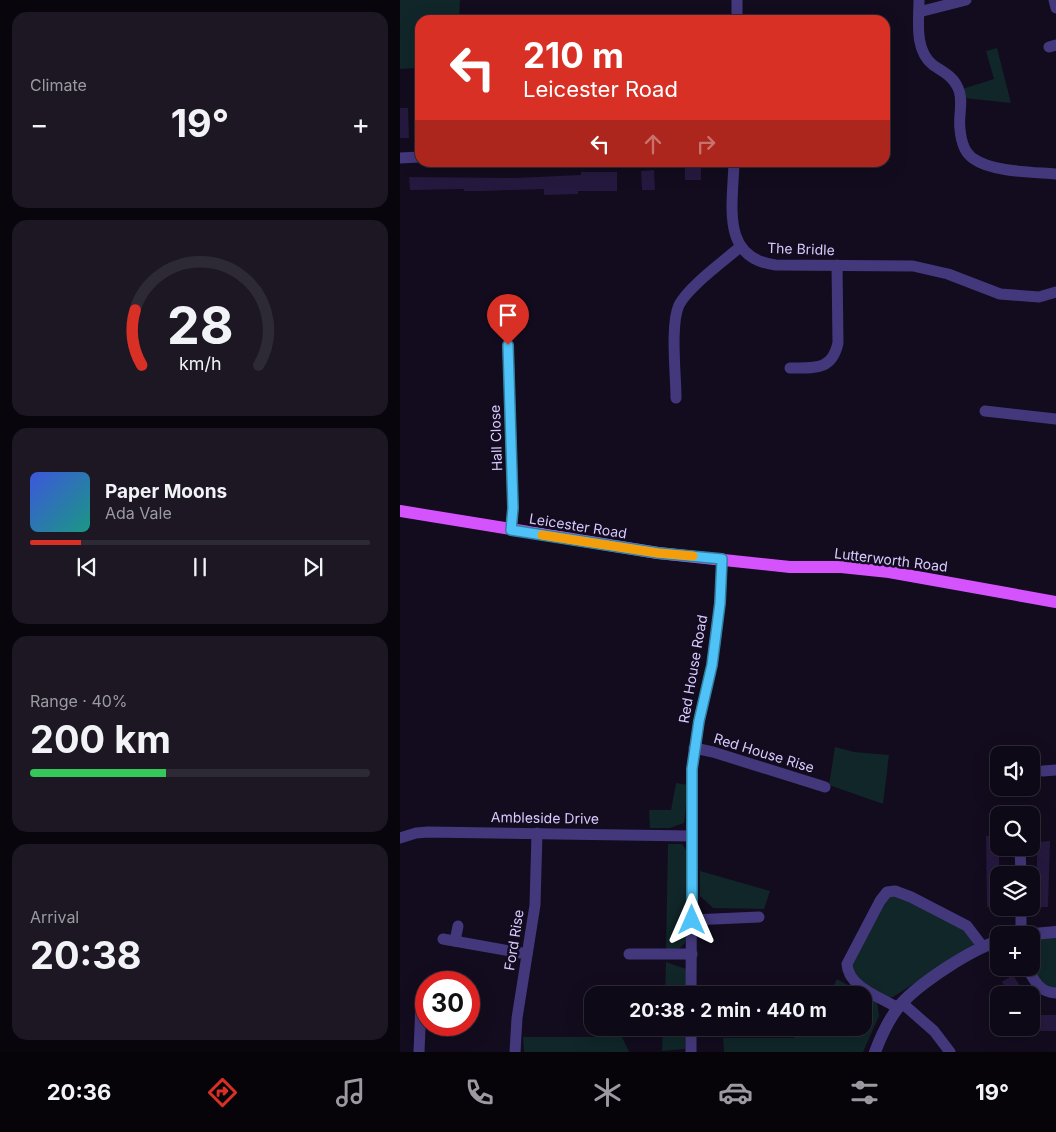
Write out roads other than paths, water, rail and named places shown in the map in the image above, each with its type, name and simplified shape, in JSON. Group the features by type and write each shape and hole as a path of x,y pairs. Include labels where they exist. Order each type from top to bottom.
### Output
{"main road":[{"name":"Leicester Road","path":"400,511 658,553 722,559"},
{"name":"Lutterworth Road","path":"722,559 790,567 841,567 890,572 1056,602"}],"street":[{"path":"737,0 737,15"},
{"path":"919,0 919,40 931,64 947,73 954,81 960,95 960,139 965,150 973,159 987,166 1056,174"},
{"path":"919,12 966,0"},
{"path":"1054,0 1056,8"},
{"path":"400,158 415,157"},
{"path":"676,398 674,324 678,306 688,293 740,246 734,233 734,167"},
{"name":"The Bridle","path":"740,246 755,260 765,264 892,265 933,270 1000,294 1040,297 1056,292"},
{"path":"790,368 822,366 831,361 836,352 838,343 837,265"},
{"name":"Hall Close","path":"508,345 513,508 511,530"},
{"path":"985,411 1056,419"},
{"name":"Red House Road","path":"692,986 691,836 694,748 712,665 720,603 722,559"},
{"name":"Red House Rise","path":"694,748 713,752 825,787"},
{"path":"1043,771 1056,770"},
{"name":"Ambleside Drive","path":"400,838 416,833 428,832 691,836"},
{"name":"Ford Rise","path":"515,1052 517,1018 537,886 537,833"},
{"path":"950,1052 927,1024 900,1006 853,981 848,972 847,964 880,901 887,892 895,891 911,897 967,926 983,947"},
{"path":"692,920 758,917"},
{"path":"455,941 458,926"},
{"path":"1040,933 1056,932"},
{"path":"443,939 527,954"},
{"path":"874,1052 887,1025 900,1006 957,960 990,944"},
{"path":"629,954 692,954"},
{"path":"1032,976 1039,988 1047,992 1056,993"},
{"path":"419,1052 420,1036"},
{"path":"691,1036 691,1052"}]}
